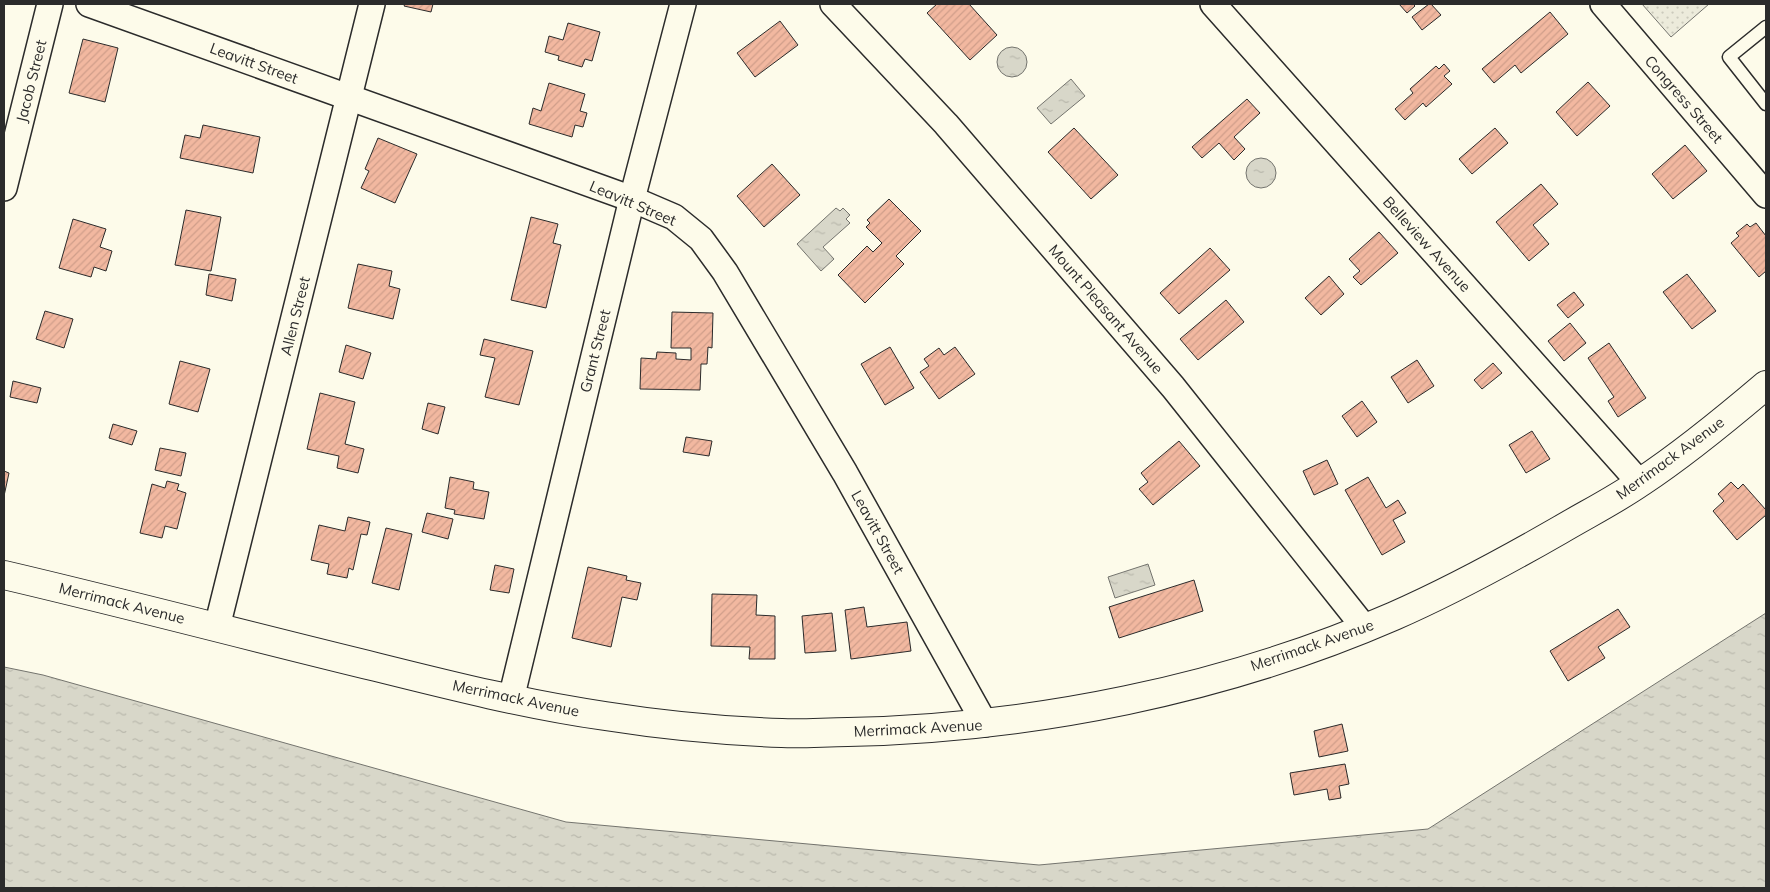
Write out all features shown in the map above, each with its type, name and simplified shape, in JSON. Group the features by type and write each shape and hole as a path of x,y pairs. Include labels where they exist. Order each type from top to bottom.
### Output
{"main road":[{"name":"Merrimack Avenue","path":"4,575 217,627 302,650 511,699 602,716 668,724 783,733 884,731 985,724 1090,708 1199,683 1312,648 1392,616 1475,577 1526,550 1640,483 1686,450 1766,385"}],"street":[{"name":"Jacob Street","path":"4,188 50,4"},
{"name":"Leavitt Street","path":"89,4 632,199 674,217 701,239 725,272 845,473 985,724"},
{"name":"Allen Street","path":"217,627 372,4"},
{"name":"Grant Street","path":"511,699 632,199 683,4"},
{"name":"Mount Pleasant Avenue","path":"833,4 946,124 1173,387 1364,627"},
{"name":"Belleview Avenue","path":"1213,4 1640,483"},
{"name":"Congress Street","path":"1603,4 1766,194"}],"lane":[{"path":"1766,26 1729,57 1766,104"}],"shaded area":[{"path":"1642,4 1709,4 1671,37"}],"water":[{"path":"1012,47 1023,51 1027,62 1023,73 1012,77 1001,73 997,62 1001,51"},
{"path":"1071,79 1085,96 1051,124 1037,108"},
{"path":"1261,158 1272,162 1276,173 1272,184 1261,188 1250,184 1246,173 1250,162"},
{"path":"836,208 840,211 843,208 850,215 846,219 850,223 823,247 834,259 821,271 797,244"},
{"path":"1148,564 1155,585 1115,598 1108,577"},
{"path":"1766,613 1766,888 4,888 4,667 43,675 566,822 1039,865 1428,829"}],"building":[{"path":"405,4 433,4 431,12 404,6"},
{"path":"937,4 969,4 997,35 970,60 927,13"},
{"path":"1399,4 1413,4 1415,6 1407,13"},
{"path":"1429,4 1441,15 1422,30 1412,17"},
{"path":"1550,12 1568,34 1521,73 1515,65 1494,83 1482,69"},
{"path":"780,21 798,45 755,77 737,53"},
{"path":"568,23 600,32 592,61 585,59 582,67 558,60 559,56 545,52 549,36 563,40"},
{"path":"83,39 118,48 105,102 69,93"},
{"path":"1444,64 1450,71 1444,76 1452,84 1426,107 1423,103 1405,120 1395,109 1413,93 1410,89 1436,66 1439,69"},
{"path":"1588,82 1610,106 1577,136 1556,112"},
{"path":"549,83 585,94 580,111 587,113 583,127 575,125 572,137 529,124 533,108 541,111"},
{"path":"1247,99 1260,113 1234,137 1245,149 1234,160 1219,143 1202,158 1192,147"},
{"path":"203,125 260,137 253,173 180,158 185,135 200,138"},
{"path":"1074,128 1118,175 1091,199 1048,152"},
{"path":"1495,128 1508,143 1472,174 1459,159"},
{"path":"378,138 417,154 395,203 361,188 369,171 365,169"},
{"path":"1685,145 1707,171 1673,199 1652,174"},
{"path":"772,164 800,195 764,227 737,196"},
{"path":"1541,184 1558,204 1533,225 1549,244 1529,261 1496,222"},
{"path":"889,199 921,231 896,256 904,264 865,303 838,275 867,246 873,252 882,243 866,227 870,223 867,220"},
{"path":"186,210 221,217 211,271 175,265"},
{"path":"531,217 558,224 553,243 561,245 546,308 511,300"},
{"path":"73,219 106,229 100,247 112,251 106,271 94,267 91,277 59,268"},
{"path":"1756,223 1766,236 1766,271 1759,277 1731,243 1739,236 1736,233 1747,224 1750,227"},
{"path":"1379,232 1398,253 1361,285 1353,277 1360,271 1349,259"},
{"path":"1210,248 1230,270 1179,314 1160,293"},
{"path":"358,264 392,271 389,286 400,289 393,319 348,308"},
{"path":"209,274 236,279 232,301 206,295"},
{"path":"1687,274 1716,311 1692,329 1663,292"},
{"path":"1329,276 1344,294 1321,315 1305,298"},
{"path":"1574,292 1584,305 1568,318 1557,305"},
{"path":"1226,300 1244,322 1198,360 1180,339"},
{"path":"45,311 73,319 64,348 36,339"},
{"path":"672,312 713,313 712,348 708,347 707,364 701,364 700,390 640,389 641,358 656,359 657,352 676,353 676,359 691,360 691,348 671,348"},
{"path":"1570,323 1586,343 1564,361 1548,341"},
{"path":"484,339 533,351 519,405 485,397 495,358 480,355"},
{"path":"1609,343 1646,398 1618,417 1608,401 1614,397 1588,358"},
{"path":"346,345 371,353 363,379 339,372"},
{"path":"890,347 914,388 885,405 861,364"},
{"path":"955,347 975,374 939,399 920,372 929,366 924,359 939,348 944,355"},
{"path":"1417,360 1434,386 1408,403 1391,377"},
{"path":"180,361 210,369 198,412 169,404"},
{"path":"1493,363 1502,373 1482,389 1474,380"},
{"path":"13,381 41,388 37,403 10,397"},
{"path":"320,393 355,402 345,444 364,449 358,473 337,468 339,456 307,449"},
{"path":"1362,401 1377,422 1357,437 1342,416"},
{"path":"428,403 445,407 438,434 422,429"},
{"path":"113,424 137,431 132,445 109,438"},
{"path":"1532,431 1550,459 1526,473 1509,445"},
{"path":"686,437 712,441 709,456 683,452"},
{"path":"1179,441 1200,466 1153,505 1139,489 1148,482 1141,473"},
{"path":"160,448 186,453 181,476 155,470"},
{"path":"1327,460 1338,484 1314,495 1303,471"},
{"path":"4,471 9,473 4,496"},
{"path":"450,477 474,482 473,489 489,492 484,519 454,514 455,510 445,508"},
{"path":"1368,477 1386,508 1398,500 1406,513 1393,520 1405,542 1382,555 1345,490"},
{"path":"167,481 179,484 177,490 186,493 177,529 165,526 162,538 140,533 152,484 165,488"},
{"path":"1731,482 1738,489 1743,484 1766,510 1766,515 1737,540 1713,511 1724,501 1718,494"},
{"path":"427,513 453,519 448,539 422,532"},
{"path":"348,517 370,522 367,535 361,534 353,570 349,568 347,578 327,574 329,564 311,560 319,525 345,531"},
{"path":"386,528 412,534 399,590 372,583"},
{"path":"495,565 514,569 509,593 490,590"},
{"path":"588,567 627,576 626,580 641,583 637,600 622,597 611,647 572,638"},
{"path":"1194,580 1203,611 1119,638 1109,607"},
{"path":"712,594 757,595 756,615 775,616 775,659 749,659 750,647 711,646"},
{"path":"864,607 867,627 907,622 911,651 851,659 845,610"},
{"path":"1618,609 1630,627 1598,647 1605,658 1568,681 1550,651"},
{"path":"832,613 836,651 805,653 802,616"},
{"path":"1342,724 1348,751 1319,757 1314,731"},
{"path":"1345,764 1349,784 1339,786 1341,798 1329,800 1327,789 1294,795 1290,773"}]}
